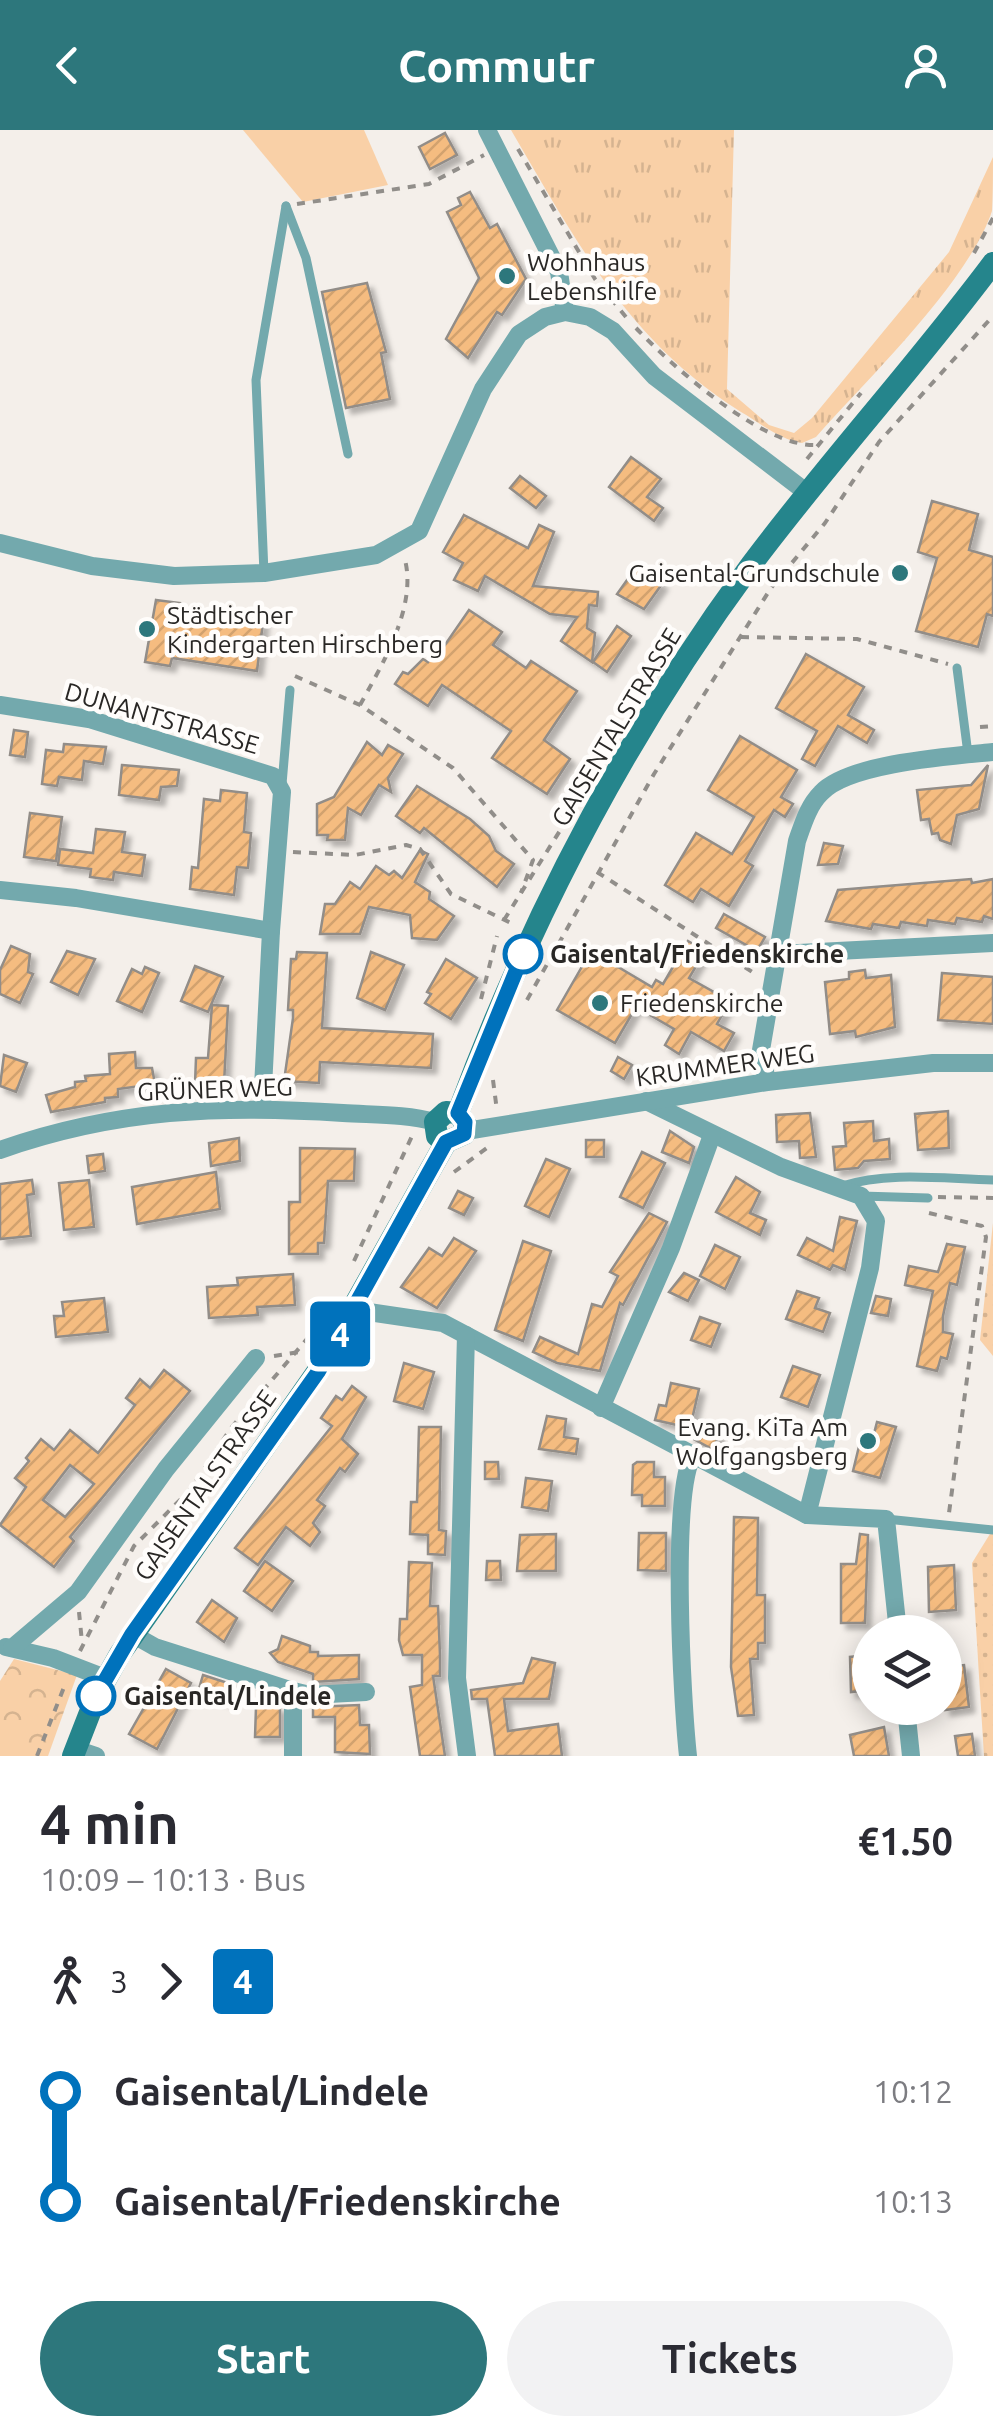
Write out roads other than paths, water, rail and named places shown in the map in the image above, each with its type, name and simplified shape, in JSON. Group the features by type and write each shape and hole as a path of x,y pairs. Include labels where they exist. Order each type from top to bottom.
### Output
{"main road":[{"name":"GAISENTALSTRASSE","path":"81,1754 105,1678 132,1634 244,1480 355,1310 528,943 628,751 748,569 993,263"}],"street":[{"path":"486,130 560,272 565,312"},
{"path":"0,543 92,566 174,576 264,573 376,556 401,545 419,531 476,404 519,334 545,318 565,312 590,317 614,331 654,376 806,492"},
{"name":"DUNANTSTRASSE","path":"0,705 90,719 159,738 273,776 282,792"},
{"path":"767,1082 761,1050 797,841 806,814 822,790 849,774 993,752"},
{"path":"262,1107 282,792"},
{"path":"0,890 76,898 271,931"},
{"path":"778,954 993,943"},
{"name":"KRUMMER WEG","path":"445,1125 499,1125 767,1082 933,1063 993,1063"},
{"path":"646,1101 712,1135 861,1196 876,1220 870,1268 807,1514"},
{"name":"GRÜNER WEG","path":"0,1150 100,1120 262,1107 445,1125"},
{"path":"601,1408 671,1248 712,1135"},
{"path":"355,1310 443,1324 807,1514 886,1519 896,1615"},
{"path":"466,1335 457,1678 468,1756"},
{"path":"4,1652 78,1592 166,1469 256,1358"},
{"path":"688,1756 683,1714 683,1484 692,1457"},
{"path":"132,1634 156,1648 293,1691 366,1692"},
{"path":"4,1652 72,1664 105,1678"},
{"path":"293,1691 294,1756"},
{"path":"907,1725 910,1756"}],"lane":[{"path":"264,573 256,380 286,206 306,258 348,454"},
{"path":"956,668 968,754"},
{"path":"282,792 290,690"},
{"path":"838,1188 861,1180 993,1180"},
{"path":"861,1196 928,1198"},
{"path":"886,1519 993,1530"}],"place":[{"name":"Wohnhaus Lebenshilfe","path":"507,276"},
{"name":"Gaisental-Grundschule","path":"900,573"},
{"name":"Städtischer Kindergarten Hirschberg","path":"147,629"},
{"name":"Gaisental/Friedenskirche","path":"523,954"},
{"name":"Friedenskirche","path":"600,1003"},
{"name":"Evang. KiTa Am Wolfgangsberg","path":"868,1441"},
{"name":"Gaisental/Lindele","path":"96,1696"}]}
